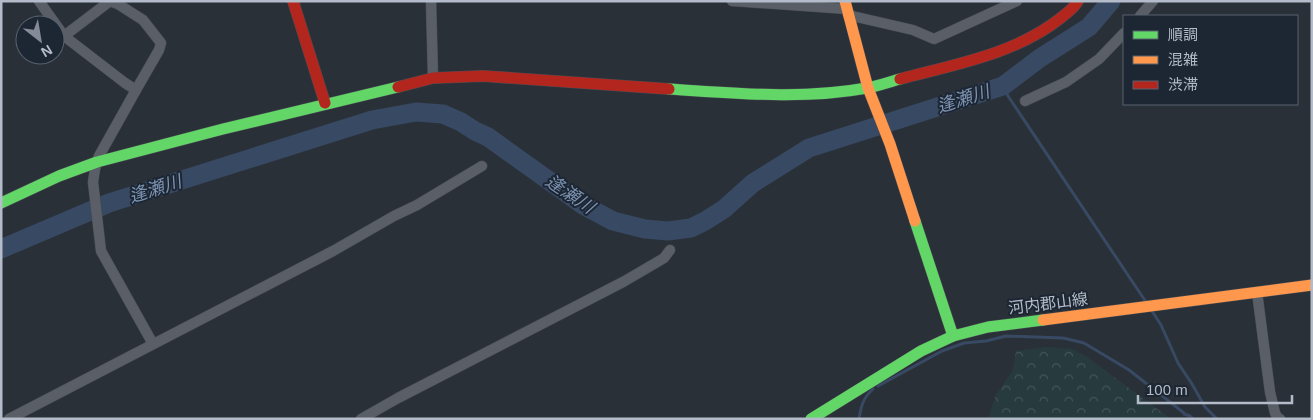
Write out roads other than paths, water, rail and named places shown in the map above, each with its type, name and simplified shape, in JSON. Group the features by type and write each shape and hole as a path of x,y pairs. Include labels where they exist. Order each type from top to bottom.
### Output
{"street":[{"path":"39,1 49,15"},
{"path":"65,35 110,1 143,20 161,43 159,50 102,150 97,162 93,182 101,251 153,344"},
{"path":"293,1 326,103"},
{"path":"431,1 433,78"},
{"path":"732,1 847,8 934,39 1017,1"},
{"path":"1,203 58,176 97,162 326,103 433,78 483,76 746,94 820,94 870,91 1003,51 1052,25 1075,6 1078,1"},
{"path":"1141,15 1152,1"},
{"path":"847,8 870,91 890,144 953,336"},
{"path":"1025,101 1066,82 1099,59 1123,34"},
{"path":"65,37 136,90"},
{"path":"9,419 333,251 417,205 482,166"},
{"path":"361,419 623,282 664,258 670,250"},
{"name":"河内郡山線","path":"811,419 921,351 953,336 988,327 1312,285"},
{"path":"1257,292 1270,392 1275,413 1280,419"}],"waterway":[{"name":"逢瀬川","path":"1,249 109,203 372,120 416,112 443,114 461,122 488,137 583,205 613,221 645,229 668,231 691,228 724,209 753,183 809,148 1003,86 1040,58 1089,27 1111,1"},
{"path":"1003,86 1146,302"},
{"path":"1152,311 1161,325 1178,363 1205,407 1217,419"},
{"path":"878,386 942,351 964,343 986,341 1006,336 1063,338 1084,343 1129,370 1184,414 1193,419"},
{"path":"859,419 863,402 873,389"}]}
